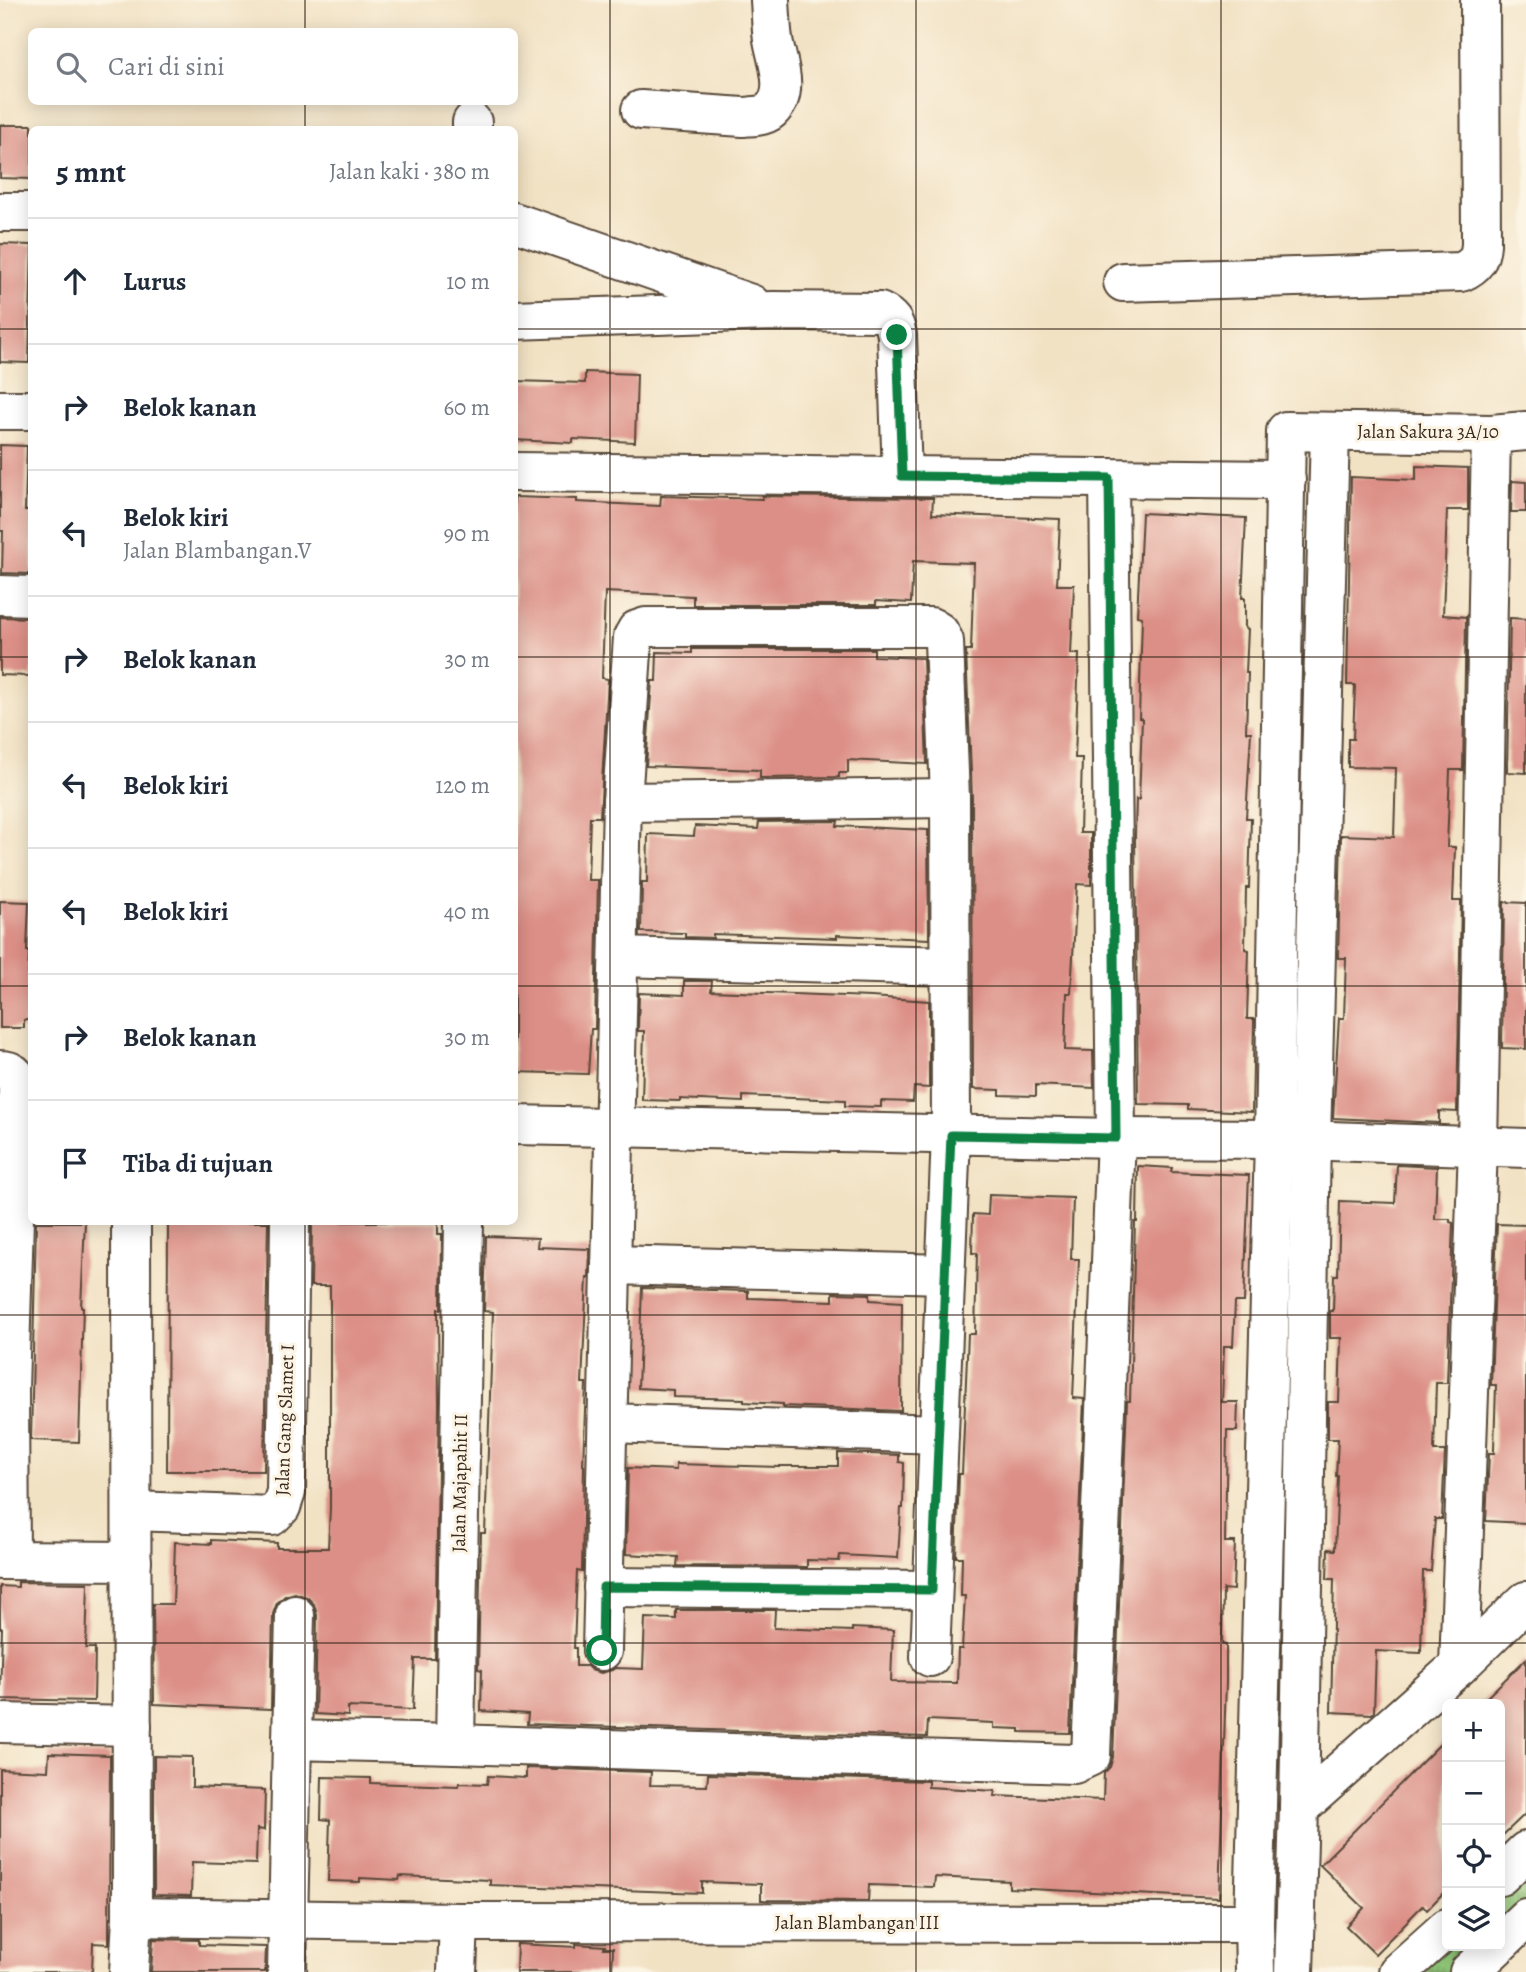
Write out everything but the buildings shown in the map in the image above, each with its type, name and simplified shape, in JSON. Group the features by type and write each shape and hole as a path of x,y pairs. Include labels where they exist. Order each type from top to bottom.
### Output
{"street":[{"path":"641,110 743,117 759,116 773,108 778,101 781,77 773,38 770,0"},
{"path":"1124,282 1461,272 1476,263 1481,244 1480,0"},
{"path":"0,212 28,212"},
{"path":"518,223 773,312"},
{"path":"609,317 615,257"},
{"path":"518,320 773,312 880,312 892,320 897,335 902,476"},
{"path":"0,410 28,410"},
{"name":"Jalan Sakura 3A/10","path":"1286,480 1286,431 1509,433"},
{"path":"1294,1972 1311,1140 1330,432"},
{"path":"1460,1667 1478,1147 1509,433"},
{"path":"518,472 1286,480 1255,1972"},
{"path":"292,1740 1074,1764 1091,1756 1116,1138 1109,478"},
{"path":"0,595 28,596"},
{"path":"602,1651 622,802 633,637 637,629 646,626 918,627 936,629 944,641 950,798 951,1135 930,1657"},
{"path":"622,802 950,798"},
{"path":"619,957 950,966"},
{"path":"0,1070 16,1075 18,1084 7,1234 5,1560 132,1562"},
{"path":"518,1125 1274,1139 1526,1148"},
{"path":"129,1972 132,1917 131,1225"},
{"name":"Jalan Gang Slamet I","path":"132,1511 272,1516 281,1507 286,1492 290,1225"},
{"name":"Jalan Majapahit II","path":"455,1744 464,1225"},
{"path":"611,1265 945,1274"},
{"path":"608,1423 939,1434"},
{"path":"603,1587 932,1590"},
{"path":"1299,1808 1460,1667 1526,1601"},
{"path":"287,1972 295,1615"},
{"path":"0,1723 132,1726"},
{"path":"1505,1872 1526,1851"},
{"name":"Jalan Blambangan III","path":"132,1917 459,1922 1255,1923"},
{"path":"1484,1953 1526,1918"},
{"path":"457,1972 459,1922"},
{"path":"1398,1972 1442,1932"}],"green space":[{"path":"1526,1851 1526,1918 1505,1938 1505,1888 1505,1871"},
{"path":"1442,1949 1442,1951 1492,1951 1469,1972 1398,1972"}],"route":[{"path":"602,1651 603,1587 932,1590 951,1135 1116,1138 1109,478 902,476 897,335"}]}
